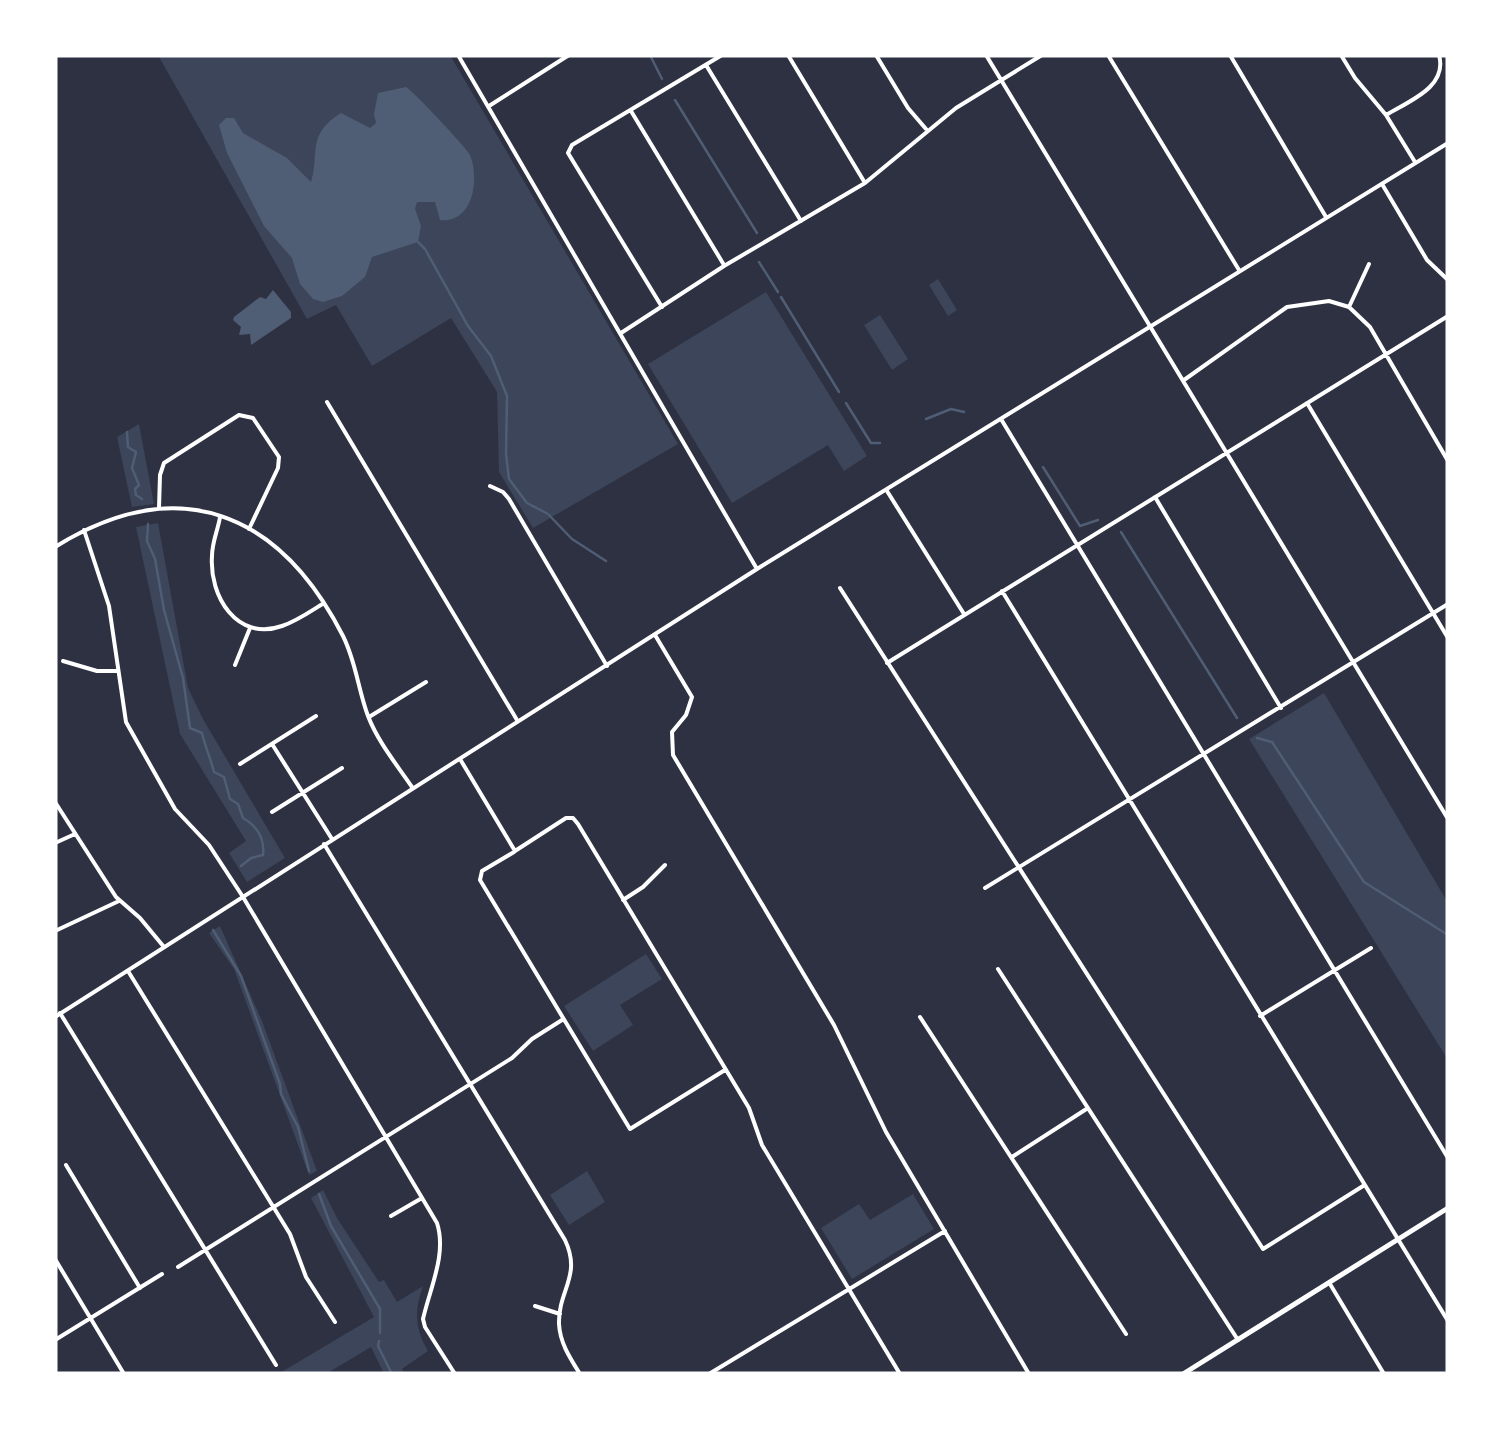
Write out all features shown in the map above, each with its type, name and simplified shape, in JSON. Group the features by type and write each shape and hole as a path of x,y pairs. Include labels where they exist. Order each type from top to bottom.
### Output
{"main road":[{"path":"1183,1374 1448,1208"}],"street":[{"path":"458,55 757,568"},
{"path":"488,107 569,55"},
{"path":"662,308 568,154 572,145 722,55"},
{"path":"788,55 865,183"},
{"path":"876,55 908,108 926,129"},
{"path":"986,55 1448,820"},
{"path":"621,333 724,266 865,183 926,129 1042,55"},
{"path":"1108,55 1239,270"},
{"path":"1230,55 1326,217"},
{"path":"1341,55 1416,162"},
{"path":"1386,115 1438,80 1442,68 1439,55"},
{"path":"706,64 801,221"},
{"path":"631,111 724,266"},
{"path":"276,1365 58,1015 757,568 1448,143"},
{"path":"1382,184 1427,260 1448,280"},
{"path":"1348,307 1369,264"},
{"path":"1184,380 1287,307 1329,301 1348,307 1370,327 1448,461"},
{"path":"888,663 1448,316"},
{"path":"327,402 517,720"},
{"path":"1306,403 1448,638"},
{"path":"159,508 164,464 239,415 253,418 279,457 278,468 249,529"},
{"path":"1001,420 1448,1158"},
{"path":"490,486 509,499 607,666"},
{"path":"887,491 964,614"},
{"path":"1154,496 1281,708"},
{"path":"55,547 122,514 159,508 220,516 281,549 301,569 324,603 351,654 369,717 412,787"},
{"path":"220,516 211,558 216,592 229,615 250,628 283,626 324,603"},
{"path":"84,530 109,606 126,722 133,739 175,809 208,846 243,897 437,1223 441,1243 423,1319 456,1374"},
{"path":"840,588 1262,1249 1363,1186"},
{"path":"1002,591 1448,1321"},
{"path":"985,888 1448,604"},
{"path":"235,665 250,628"},
{"path":"655,635 692,698 686,715 672,732 674,755 834,1024 886,1132 1030,1374"},
{"path":"63,660 96,670 118,670"},
{"path":"369,717 426,682"},
{"path":"240,764 316,716"},
{"path":"272,744 332,840"},
{"path":"458,758 515,850"},
{"path":"272,812 342,768"},
{"path":"55,802 119,901 140,918 164,948"},
{"path":"725,1070 630,1130 480,880 482,871 566,818 573,818 754,1118 762,1145 900,1374"},
{"path":"55,843 76,834"},
{"path":"324,844 570,1249 572,1275 560,1314 562,1343 580,1374"},
{"path":"623,900 665,865"},
{"path":"55,931 119,901"},
{"path":"1260,1016 1370,948"},
{"path":"998,969 1238,1340"},
{"path":"128,971 274,1208 306,1276 334,1322"},
{"path":"920,1016 1126,1334"},
{"path":"178,1267 512,1058 532,1039 562,1020"},
{"path":"1011,1157 1088,1108"},
{"path":"66,1164 140,1288"},
{"path":"391,1216 422,1198"},
{"path":"710,1374 945,1231"},
{"path":"55,1259 124,1374"},
{"path":"55,1340 162,1274"},
{"path":"1329,1282 1384,1374"},
{"path":"535,1306 560,1314"}],"shaded area":[{"path":"158,55 450,55 678,444 533,528 499,472 497,392 451,318 372,366 336,305 307,319"},
{"path":"406,87 470,155 474,187 467,208 451,219 440,220 435,202 417,202 415,209 421,226 418,242 372,257 365,277 342,296 323,302 313,299 300,284 292,258 264,226 227,153 219,125 226,118 234,118 243,133 287,158 311,182 318,137 330,121 341,113 370,128 376,123 378,93"},
{"path":"938,279 957,310 948,316 929,285"},
{"path":"273,290 291,312 291,318 251,345 250,334 239,335 241,327 234,317 260,297 266,299"},
{"path":"766,292 867,456 844,471 828,445 732,503 648,364"},
{"path":"880,315 908,359 892,370 864,325"},
{"path":"139,424 154,504 132,507 117,437"},
{"path":"158,523 188,688 285,858 247,882 229,853 246,841 180,734 136,527"},
{"path":"1324,693 1448,903 1448,1060 1249,739"},
{"path":"220,926 262,1021 317,1171 309,1175 234,969 209,933"},
{"path":"646,954 662,979 620,1005 633,1025 593,1051 564,1006"},
{"path":"587,1171 605,1202 569,1225 550,1195"},
{"path":"323,1190 379,1282 384,1280 397,1302 423,1286 417,1320 428,1351 402,1369 405,1374 384,1374 371,1347 326,1374 278,1374 374,1317 311,1198"},
{"path":"913,1194 934,1229 852,1279 821,1228 859,1204 870,1220"}],"waterway":[{"path":"650,55 662,79"},
{"path":"675,100 757,233"},
{"path":"418,242 468,326 491,356 507,396 509,479 527,503 548,514 572,539 606,561"},
{"path":"759,262 778,292"},
{"path":"781,297 839,392"},
{"path":"846,403 871,443 880,443"},
{"path":"926,419 951,409 964,412"},
{"path":"127,432 128,447 136,452 132,468 139,485 136,495 142,499"},
{"path":"1043,467 1080,526 1098,520"},
{"path":"148,524 147,541 155,559 183,678 190,728 202,733 214,772 224,777 230,799 238,804 243,818 256,828 263,843 263,855 241,866"},
{"path":"1121,532 1237,718"},
{"path":"1257,738 1272,742 1364,882 1448,935"},
{"path":"213,930 241,976 281,1094 298,1127 309,1171"},
{"path":"319,1194 331,1226 380,1309 380,1333"},
{"path":"379,1341 392,1374"}]}
